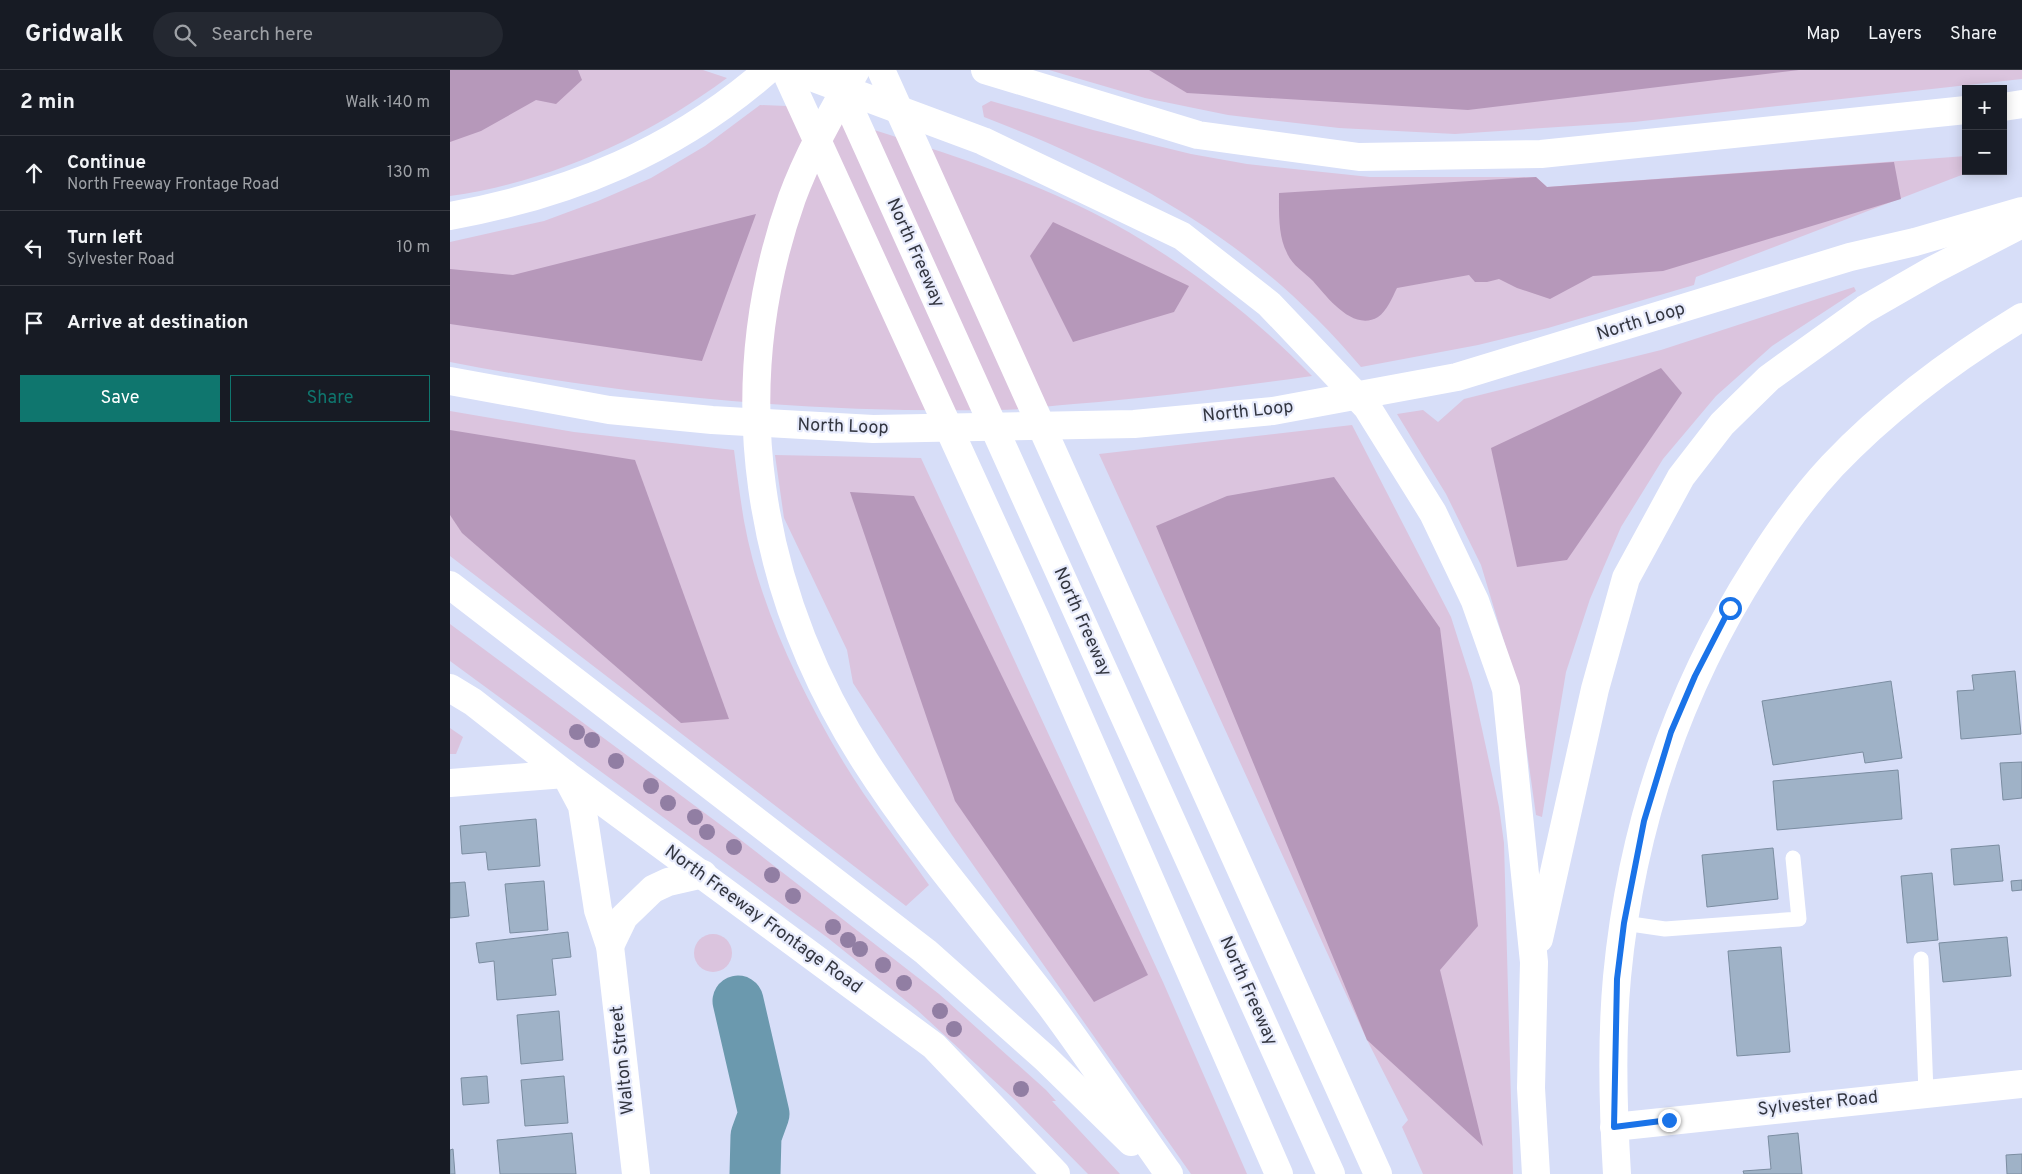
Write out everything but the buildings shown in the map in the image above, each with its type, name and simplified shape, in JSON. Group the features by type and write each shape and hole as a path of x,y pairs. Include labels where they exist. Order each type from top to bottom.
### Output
{"main road":[{"path":"450,216 490,209 570,185 654,150 696,126 768,70"},
{"path":"784,70 1036,619 1279,1174"},
{"path":"792,70 983,140 1182,236 1269,304 1367,406 1433,514 1475,601 1506,689 1534,962 1531,1088 1536,1174"},
{"name":"North Freeway","path":"832,70 1331,1174"},
{"path":"856,70 829,118 793,195 776,249 763,306 756,371 756,428 765,514 778,571 790,609 820,680 864,760 914,832 1050,1006 1169,1174"},
{"path":"881,70 1378,1174"},
{"path":"985,70 1198,135 1359,157 1541,154 1962,110"},
{"path":"2007,106 2022,104"},
{"name":"North Loop","path":"450,381 609,410 712,420 872,430 1134,424 1273,411 1458,377 1850,257 1915,242 2022,211"},
{"path":"1534,962 1595,689 1626,578 1681,477 1722,424 1769,378 1865,309 1933,270 2022,224"},
{"path":"1617,1174 1614,1127 1617,979 1624,923 1644,821 1671,732 1695,676 1730,608 1775,538 1830,468 1860,438 1928,378 2022,317"},
{"path":"450,585 926,952 1045,1058 1163,1174"},
{"path":"450,591 481,609"},
{"name":"North Freeway Frontage Road","path":"450,688 473,702 565,774 934,1046 1052,1173"},
{"path":"450,783 565,774"},
{"name":"Walton Street","path":"565,774 582,806 598,910 610,946 636,1174"},
{"path":"610,946 624,917 653,889 668,882 703,874"},
{"name":"Sylvester Road","path":"1614,1127 2022,1084"}],"lane":[{"path":"1624,923 1665,929 1799,919 1793,858"},
{"path":"1921,959 1926,1093"}],"shaded area":[{"path":"450,70 703,70 727,78 664,120 596,154 524,180 450,196"},
{"path":"450,70 578,70 582,80 556,104 536,100 481,131 450,142"},
{"path":"1049,70 2022,70 2022,79 1634,122 1455,134 1339,128 1228,115 1145,98"},
{"path":"1149,70 1799,70 1468,110 1187,93"},
{"path":"991,101 1093,130 1191,154 1247,164 1370,177 1536,177 1547,187 1962,156 1962,175 1696,277 1694,285 1548,328 1478,345 1361,367 1320,323 1278,283 1235,248 1190,217 1092,163 984,117 982,106"},
{"path":"760,105 787,106 816,111 969,161 1045,190 1081,207 1116,225 1169,257 1219,293 1267,333 1312,376 1104,402 1025,409 859,409 722,400 654,393 586,385 450,362 450,242 544,221 598,201 651,178 705,146"},
{"path":"1894,162 1901,199 1663,271 1593,276 1550,299 1517,288 1499,279 1475,282 1469,275 1397,288 1384,311 1378,317 1369,320 1359,320 1341,311 1295,265 1284,246 1280,224 1279,193 1536,177 1547,187"},
{"path":"756,214 702,361 450,324 450,269 513,275"},
{"path":"1053,222 1189,286 1174,312 1073,342 1030,256"},
{"path":"1854,287 1856,291 1772,346 1716,396 1663,459 1621,527 1590,599 1566,672 1542,817 1536,815 1518,688 1481,565 1446,494 1397,414 1423,410 1438,422 1464,399 1661,350"},
{"path":"1661,368 1682,393 1567,560 1517,567 1491,448"},
{"path":"450,411 574,432 734,450 744,521 759,583 795,673 851,774 929,885 906,906 450,556"},
{"path":"1352,425 1451,617 1472,683 1499,807 1504,843 1513,1174 1423,1174 1402,1127 1408,1120 1367,1040 1099,454"},
{"path":"450,430 635,460 729,719 681,723 462,533 450,515"},
{"path":"775,455 921,458 1163,982 1247,1174 1191,1174 952,835 853,683 847,650 784,518"},
{"path":"1334,477 1440,628 1478,926 1440,970 1483,1146 1367,1040 1156,526 1227,496"},
{"path":"850,492 914,496 1148,975 1094,1002 955,801"},
{"path":"450,624 737,837 939,994 1046,1090 1056,1101 1052,1101 1120,1174 1088,1174 1015,1100 916,1009 828,938 450,661"},
{"path":"450,728 463,737 456,754 450,754"},
{"path":"713,934 720,935 726,940 731,946 731,960 726,966 720,971 713,972 706,971 700,966 695,960 694,953 695,946 700,940 706,935"}],"waterway":[{"path":"738,1001 764,1114 756,1136 755,1174"}],"route":[{"path":"1669,1120 1614,1127 1617,979 1624,923 1644,821 1671,732 1695,676 1730,608"}]}
